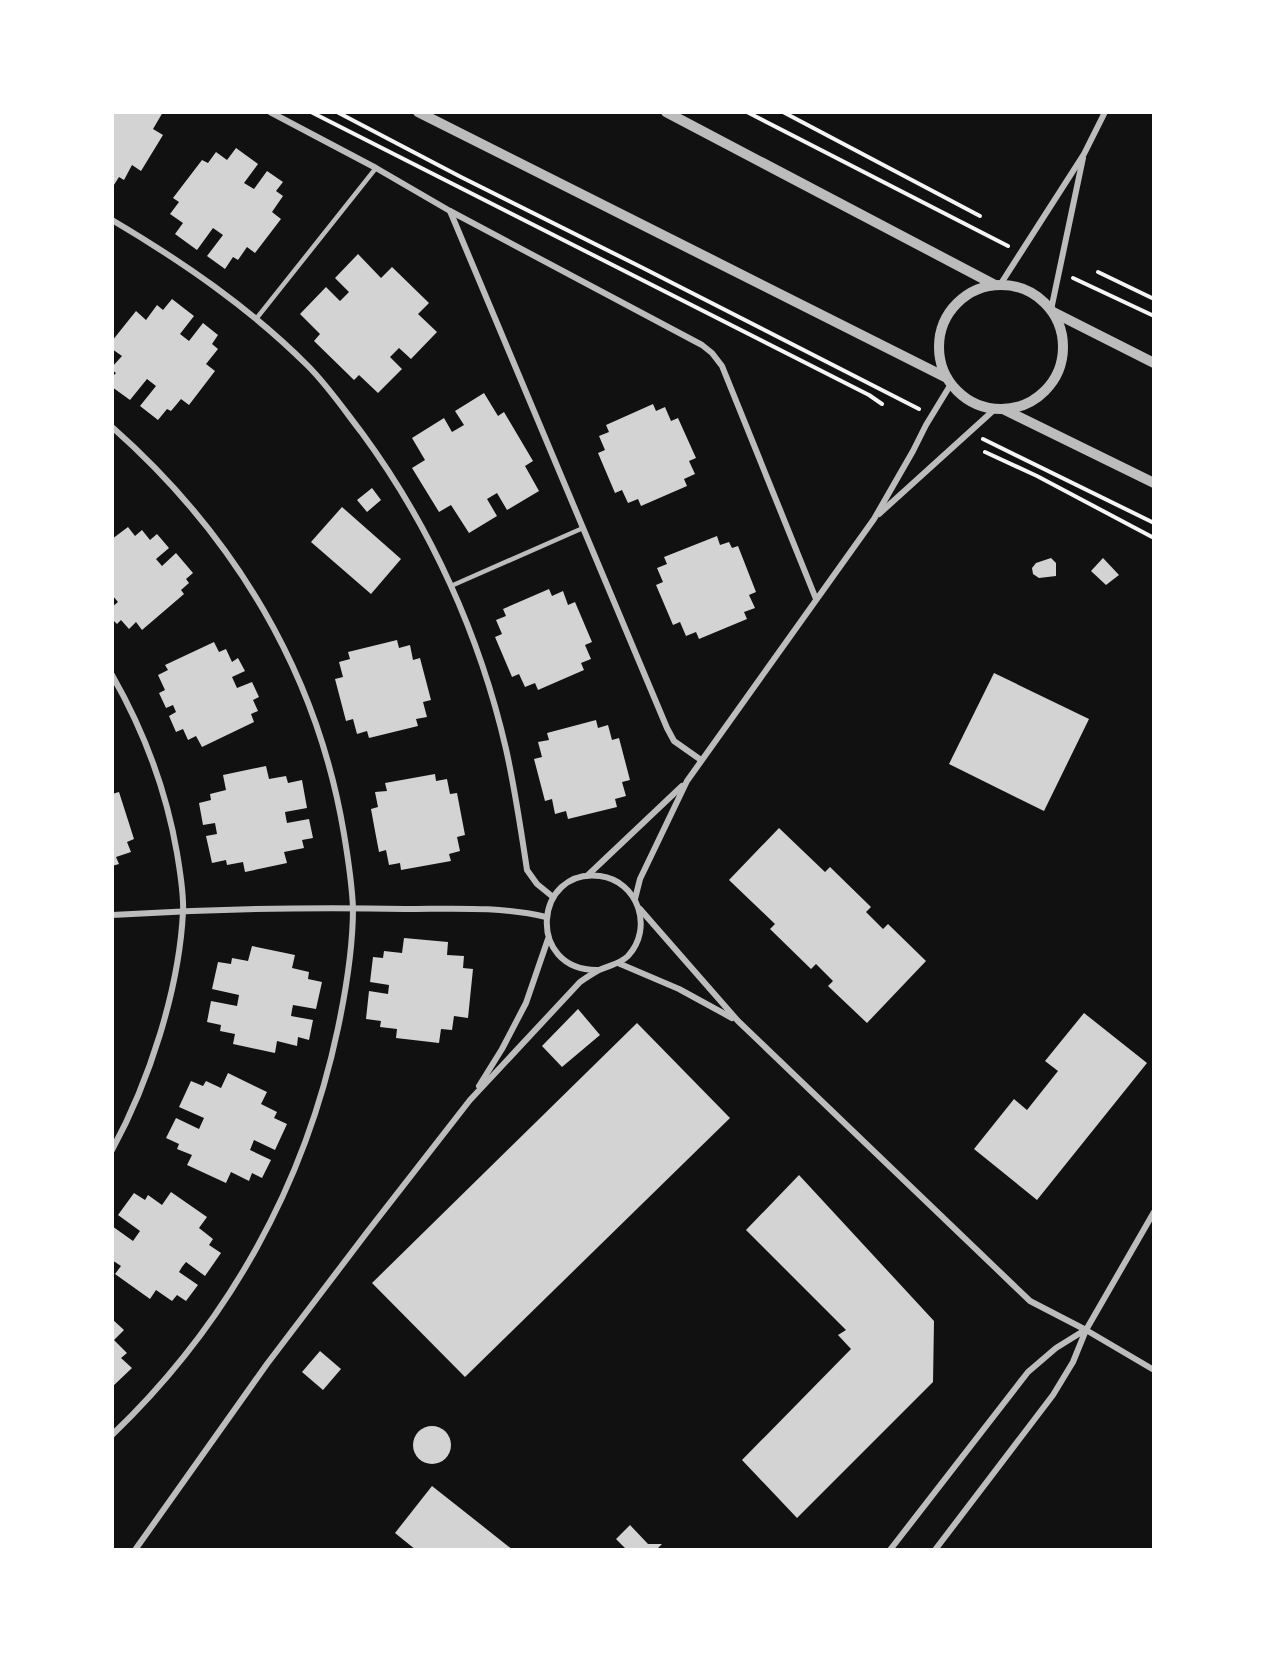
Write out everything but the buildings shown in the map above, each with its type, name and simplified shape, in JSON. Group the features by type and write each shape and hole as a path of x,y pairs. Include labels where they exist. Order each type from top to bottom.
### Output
{"street":[{"path":"270,112 702,345 712,353 722,366 816,599"},
{"path":"418,112 949,381"},
{"path":"666,112 997,285"},
{"path":"997,285 1084,154 1105,112"},
{"path":"1052,311 1084,154"},
{"path":"450,211 667,728 674,741 701,760"},
{"path":"112,220 199,275 256,319 309,367 343,407 374,450 428,540 451,586 473,640 506,749 527,870 537,884 553,897"},
{"path":"874,519 969,431 999,409 1017,407 1044,393 1057,374 1063,353 1063,338 1059,323 1052,311 1041,299 1029,291 1014,286 997,285 964,297 953,307 945,320 940,334 939,349 941,364 949,381 961,395 974,403 999,409 1154,483"},
{"path":"1052,311 1154,363"},
{"path":"635,899 640,879 687,781 874,519 949,381"},
{"path":"112,427 178,490 216,537 245,578 293,666 312,712 340,808 353,908 349,959 332,1059 318,1109 280,1204 252,1258 202,1335 170,1375 112,1435"},
{"path":"112,675 130,706 147,744 161,785 176,847 183,910 175,969 155,1049 139,1094 112,1150"},
{"path":"588,876 687,781"},
{"path":"598,970 572,965 557,954 548,938 546,928 548,907 562,887 575,879 597,875 623,885 639,907 738,1021 1030,1301 1086,1330 1154,1370"},
{"path":"135,1550 274,1355 470,1100 580,982 598,970 627,957 638,939 641,918 639,907"},
{"path":"112,915 183,910 353,908 511,910 546,917"},
{"path":"470,1100 502,1049 526,1003 548,938"},
{"path":"618,963 679,988 738,1021"},
{"path":"934,1550 1053,1395 1072,1362 1086,1330 1154,1212"},
{"path":"890,1550 1028,1372 1056,1348 1086,1330"}],"lane":[{"path":"256,319 376,168"},
{"path":"451,586 583,528"}],"path":[{"path":"311,112 869,395 882,404"},
{"path":"337,112 932,415"},
{"path":"747,112 1021,252"},
{"path":"783,112 980,216"},
{"path":"1059,272 1154,316"},
{"path":"1098,272 1154,299"},
{"path":"969,431 1154,524"},
{"path":"985,452 1037,476 1154,538"}]}
